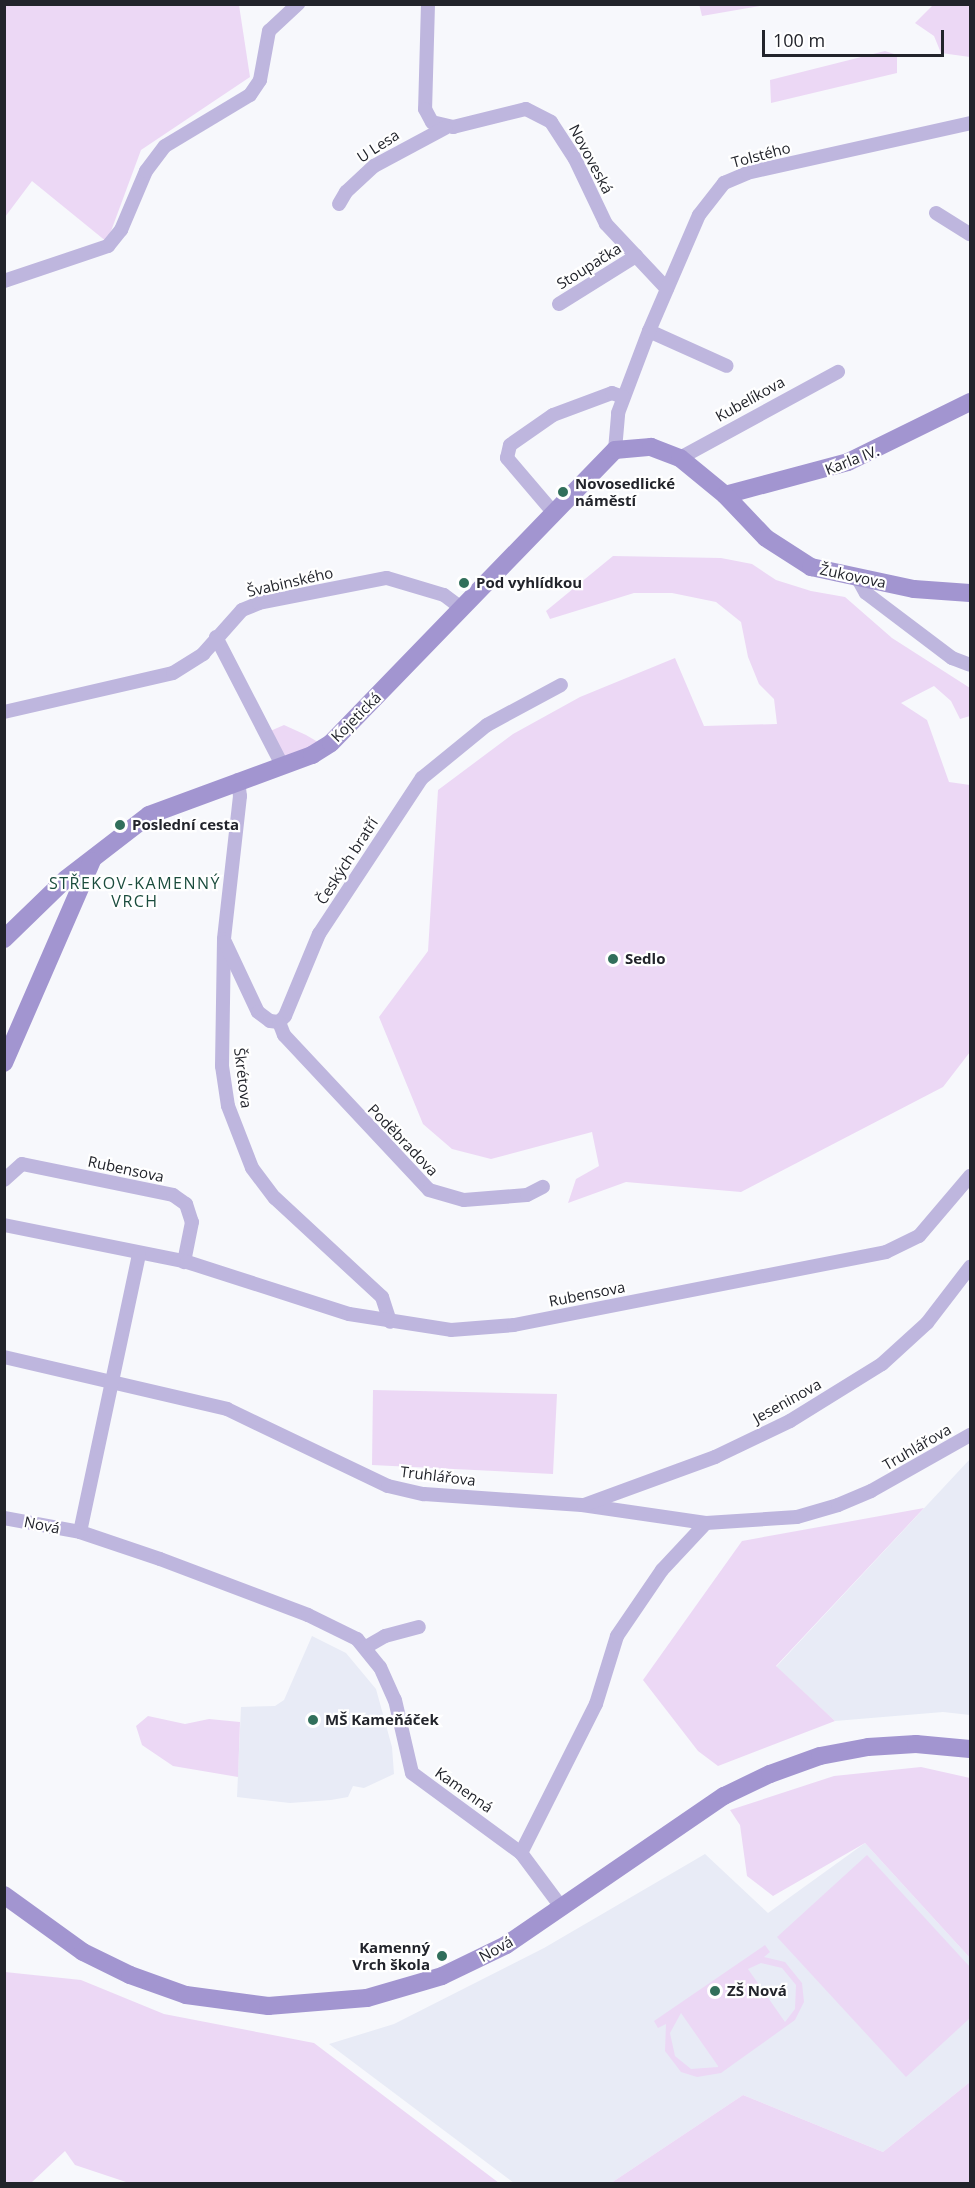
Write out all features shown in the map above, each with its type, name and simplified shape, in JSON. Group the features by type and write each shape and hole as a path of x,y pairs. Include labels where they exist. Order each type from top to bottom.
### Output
{"street":[{"path":"4,281 108,246 121,230 146,171 165,146 250,95 260,80 269,31 298,4"},
{"path":"428,4 425,109 432,122 445,128"},
{"name":"Novoveská","path":"445,128 517,109 534,111 551,122 575,159 606,224 667,289"},
{"name":"Tolstého","path":"649,331 699,215 724,183 747,173 970,123"},
{"name":"U Lesa","path":"339,204 346,192 374,166 445,128"},
{"path":"936,213 970,234"},
{"name":"Stoupačka","path":"559,304 636,256"},
{"path":"615,450 616,425 623,397 649,331 727,366"},
{"name":"Kubelíkova","path":"680,458 838,372"},
{"path":"623,397 612,393 553,415 517,436 510,445 507,459 554,512 615,450 651,447 680,458 725,495"},
{"name":"Karla IV.","path":"725,495 848,462 970,402"},
{"name":"Žukovova","path":"725,495 766,538 811,567 914,589 970,593"},
{"name":"Kojetická","path":"4,939 93,858 149,814 282,765 332,743 554,512"},
{"path":"857,577 866,593 952,658 970,665"},
{"name":"Švabinského","path":"4,712 173,673 188,667 242,610 259,603 387,578 444,595 462,608"},
{"path":"216,637 282,765"},
{"name":"Českých bratří","path":"279,1022 285,1016 319,934 422,778 487,724 561,686"},
{"name":"Škrétova","path":"237,780 240,796 224,939 222,1066 239,1138 252,1168 275,1198 382,1297 390,1323"},
{"path":"4,1063 93,858"},
{"path":"224,939 258,1012 270,1021 279,1022"},
{"name":"Poděbradova","path":"279,1022 284,1035 429,1190 464,1200 526,1195 543,1187"},
{"name":"Rubensova","path":"4,1180 22,1164 173,1195 186,1204 192,1222 184,1262"},
{"name":"Rubensova","path":"4,1225 139,1255 184,1262 348,1314 390,1323 451,1330 514,1325 886,1252 919,1236 970,1176"},
{"path":"80,1532 139,1255"},
{"name":"Jeseninova","path":"582,1505 715,1457 790,1421 882,1364 927,1323 970,1267"},
{"name":"Truhlářova","path":"4,1357 114,1380 227,1409 388,1486 424,1494 582,1505 706,1523 797,1517 838,1504 871,1491 970,1435"},
{"name":"Nová","path":"4,1518 80,1532"},
{"path":"521,1853 604,1681 617,1636 638,1601 706,1523"},
{"name":"Kamenná","path":"80,1532 308,1615 366,1647 380,1666 395,1700 412,1773 521,1853 562,1908"},
{"path":"366,1647 385,1635 418,1627"},
{"name":"Nová","path":"4,1895 62,1940 130,1975 186,1995 268,2006 343,2002 418,1985 486,1956 562,1908 724,1796 770,1774 820,1756 868,1747 916,1744 970,1749"}],"shaded area":[{"path":"699,4 766,4 766,5 702,16"},
{"path":"5,5 239,5 250,77 141,150 107,242 32,181 5,217"},
{"path":"933,5 970,5 970,57 941,53 934,36 915,23"},
{"path":"885,51 897,55 897,73 771,103 770,80"},
{"path":"613,556 721,558 752,564 776,580 811,591 845,597 892,638 970,688 970,716 960,719 951,701 934,686 901,703 927,720 949,782 970,785 970,1052 943,1087 741,1192 626,1182 568,1203 576,1179 599,1166 592,1132 491,1159 452,1149 423,1124 379,1017 428,951 438,790 513,734 580,697 675,658 704,726 777,724 774,699 759,684 748,657 741,622 716,602 672,593 634,593 550,619 546,611"},
{"path":"284,725 318,742 283,760 268,732"},
{"path":"373,1390 557,1394 553,1474 372,1465"},
{"path":"970,1459 970,1715 943,1712 835,1721 776,1667"},
{"path":"924,1508 776,1666 835,1721 718,1766 698,1751 643,1680 742,1541"},
{"name":"MŠ Kameňáček","path":"312,1636 346,1653 376,1689 392,1747 394,1774 364,1788 353,1786 348,1797 331,1800 290,1803 237,1797 241,1707 275,1706 284,1700"},
{"path":"148,1716 185,1724 209,1719 240,1722 238,1777 173,1766 142,1745 136,1726"},
{"path":"921,1767 970,1778 970,1958 865,1843 773,1896 747,1876 740,1825 730,1810 834,1776"},
{"name":"ZŠ Nová","path":"865,1843 970,1958 970,2082 883,2152 743,2095 611,2183 514,2183 329,2044 394,2024 544,1948 705,1854 768,1913"},
{"path":"867,1855 970,1967 970,2018 906,2077 777,1937"},
{"path":"765,1945 770,1952 764,1957 785,1962 802,1983 804,2002 795,2020 721,2073 697,2077 681,2072 665,2051 666,2024 658,2028 654,2021","holes":["761,1963 782,1968 796,1985 795,2009 785,2022 748,1969","681,2013 718,2066 718,2067 691,2069 675,2056 670,2033"]},
{"path":"5,1972 81,1980 164,2014 314,2043 499,2183 129,2183 75,2165 65,2151 31,2183 5,2183"},
{"path":"970,2082 970,2183 611,2183 743,2095 883,2152"}],"place":[{"name":"Novosedlické náměstí","path":"563,492"},
{"name":"Pod vyhlídkou","path":"464,583"},
{"name":"Poslední cesta","path":"120,825"},
{"name":"Sedlo","path":"613,959"},
{"name":"MŠ Kameňáček","path":"313,1720"},
{"name":"Kamenný Vrch škola","path":"442,1956"},
{"name":"ZŠ Nová","path":"715,1991"}],"district":[{"name":"STŘEKOV-KAMENNÝ VRCH","path":"135,892"}]}
